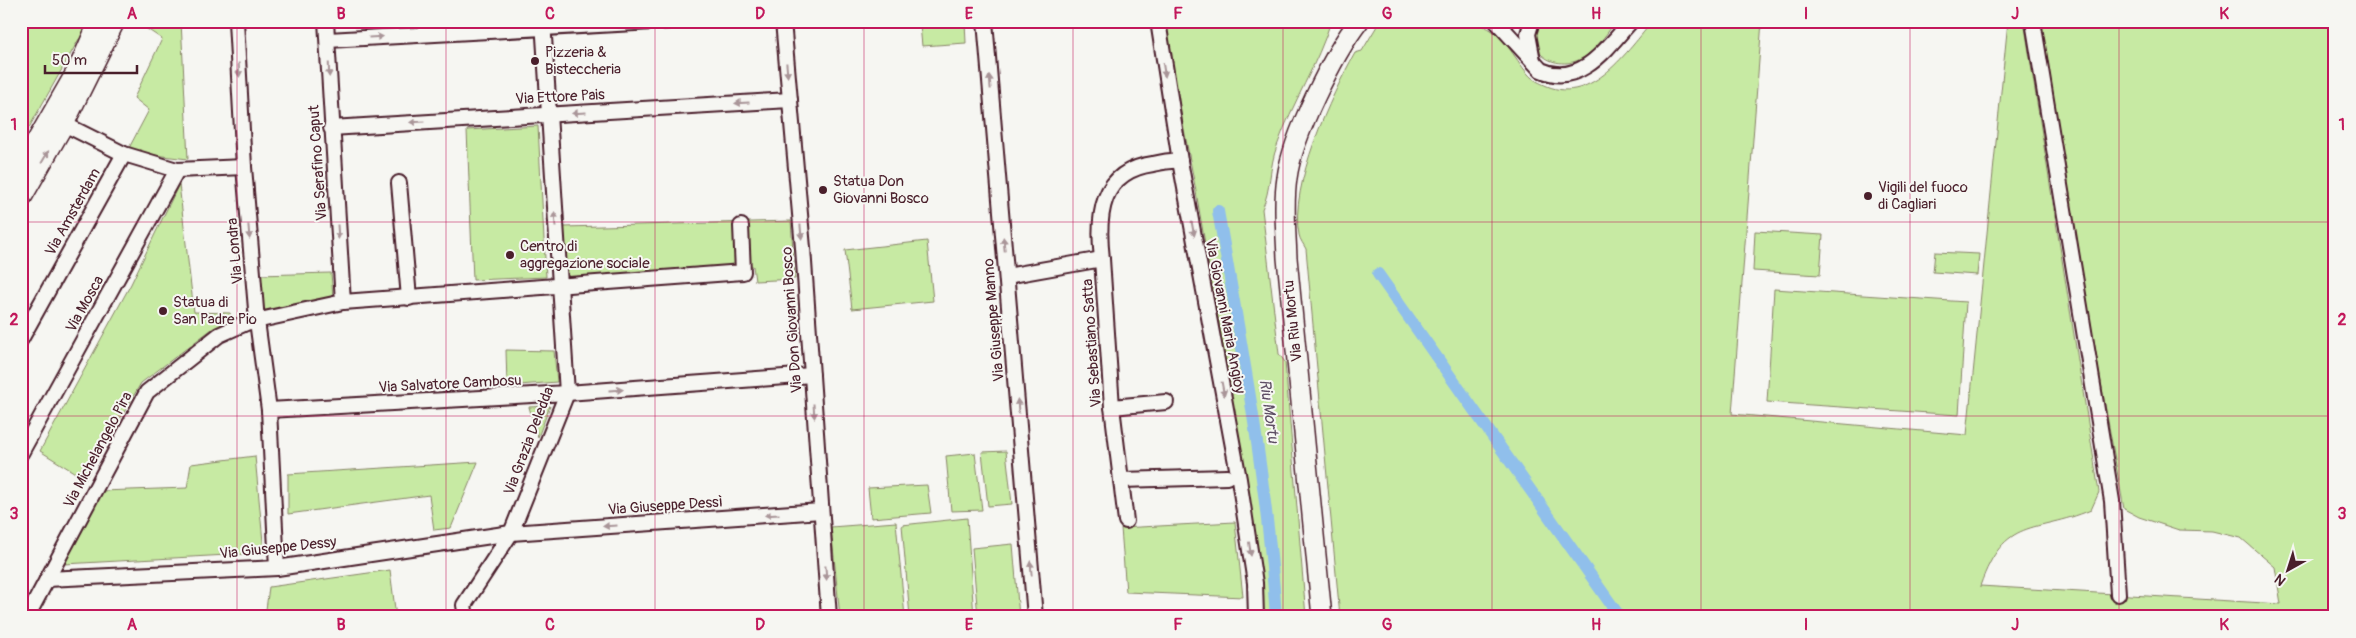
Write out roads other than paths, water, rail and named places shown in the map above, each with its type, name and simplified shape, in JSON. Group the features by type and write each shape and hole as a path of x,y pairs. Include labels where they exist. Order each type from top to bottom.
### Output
{"main road":[{"path":"21,168 79,67 99,21"},
{"path":"21,199 64,124 114,21"},
{"name":"Via Riu Mortu","path":"1322,617 1288,268 1285,203 1287,176 1307,117 1347,29 1359,21"}],"street":[{"name":"Via Londra","path":"236,21 244,167 257,321 269,410 277,568"},
{"name":"Via Serafino Caput","path":"326,21 343,302"},
{"path":"328,40 543,24 671,21"},
{"name":"Via Don Giovanni Bosco","path":"783,21 830,617"},
{"name":"Via Giuseppe Manno","path":"985,21 1034,617"},
{"name":"Via Giovanni Maria Angioy","path":"1158,21 1180,161 1240,479 1255,583 1256,617"},
{"path":"1496,21 1534,64 1551,74 1574,72 1588,65 1631,21"},
{"path":"1532,21 1528,34 1534,64"},
{"path":"2033,21 2112,502 2118,594"},
{"name":"Via Grazia Deledda","path":"466,617 464,606 511,533 567,393 543,24"},
{"name":"Via Ettore Pais","path":"331,128 790,100"},
{"path":"64,124 124,154 177,170 244,167"},
{"name":"Via Amsterdam","path":"21,339 124,154"},
{"path":"1102,259 1100,217 1104,202 1114,184 1128,170 1136,166 1180,161"},
{"name":"Via Mosca","path":"21,453 177,170"},
{"path":"399,183 410,298"},
{"name":"Via Michelangelo Pira","path":"26,617 147,392 219,335 246,323 343,302 743,272 741,226"},
{"name":"Via Sebastiano Satta","path":"1007,276 1102,259 1112,407 1126,521"},
{"name":"Via Salvatore Cambosu","path":"269,410 567,393 812,375"},
{"path":"1112,407 1166,402"},
{"path":"1121,480 1227,477"},
{"name":"Via Giuseppe Dessì","path":"511,533 821,511"},
{"name":"Via Giuseppe Dessy","path":"47,579 277,568 511,533"}],"waterway":[{"name":"Riu Mortu","path":"1218,211 1245,363 1260,464 1267,515 1276,617"},
{"path":"1378,274 1620,617"}],"place":[{"name":"Pizzeria & Bisteccheria","path":"535,61"},
{"name":"Statua Don Giovanni Bosco","path":"823,190"},
{"name":"Vigili del fuoco di Cagliari","path":"1868,196"},
{"name":"Centro di aggregazione sociale","path":"510,255"},
{"name":"Statua di San Padre Pio","path":"163,311"}]}
